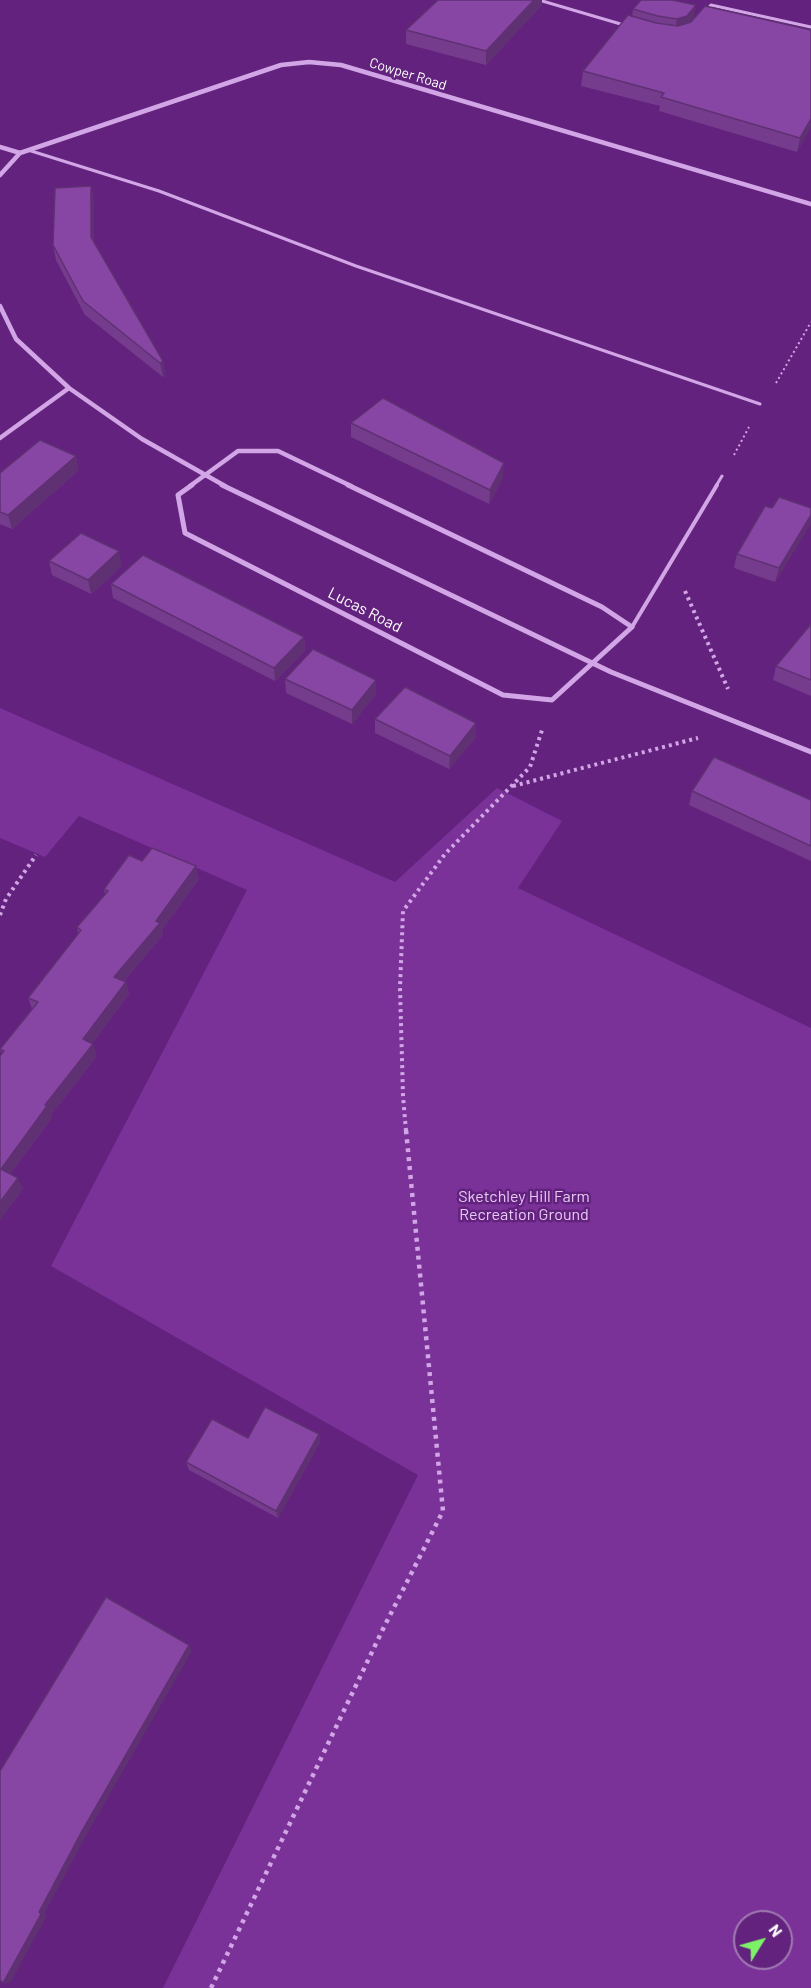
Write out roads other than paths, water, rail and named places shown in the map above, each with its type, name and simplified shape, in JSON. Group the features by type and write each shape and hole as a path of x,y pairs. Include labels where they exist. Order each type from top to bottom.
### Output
{"street":[{"name":"Cowper Road","path":"20,153 280,65 309,62 341,65 811,204"},
{"path":"0,147 20,153 0,175"},
{"path":"0,306 16,339 69,388 142,439 204,476 591,662 811,752"},
{"path":"0,438 69,388"},
{"name":"Lucas Road","path":"591,662 552,700 502,695 184,533 178,495 238,452 278,451 602,607 632,627"},
{"path":"591,662 632,627"}],"lane":[{"path":"539,0 634,28"},
{"path":"705,12 711,5 811,27"},
{"path":"28,150 159,191 356,266 760,404"},
{"path":"632,627 722,476"}],"park label":[{"name":"Sketchley Hill Farm Recreation Ground","path":"524,1206"}]}
